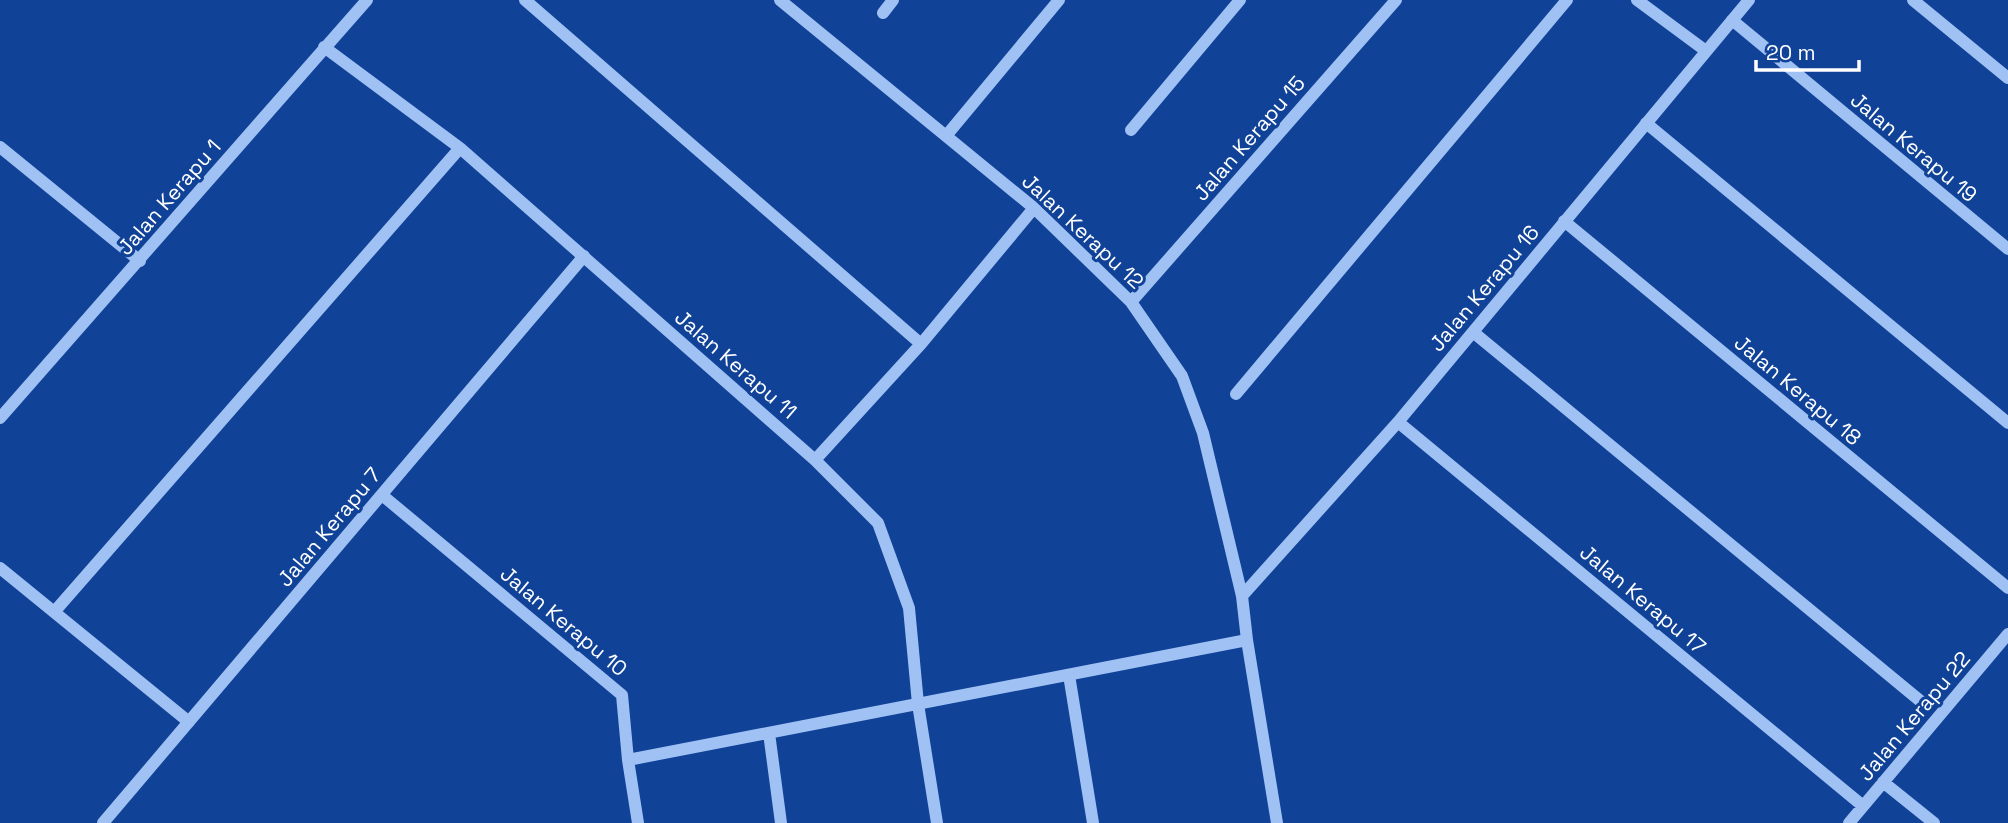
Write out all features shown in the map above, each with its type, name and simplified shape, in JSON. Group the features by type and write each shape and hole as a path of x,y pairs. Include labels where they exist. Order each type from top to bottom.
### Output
{"street":[{"name":"Jalan Kerapu 1","path":"0,418 367,0"},
{"path":"525,0 921,344"},
{"name":"Jalan Kerapu 12","path":"780,0 1034,208 1131,302 1182,376 1203,433 1242,596 1277,823"},
{"path":"883,13 893,0"},
{"path":"946,136 1059,0"},
{"path":"1131,130 1240,0"},
{"name":"Jalan Kerapu 15","path":"1131,302 1396,0"},
{"path":"1236,394 1567,0"},
{"path":"1637,0 1706,51"},
{"name":"Jalan Kerapu 16","path":"1242,596 1398,422 1749,0"},
{"path":"1913,0 2008,78"},
{"name":"Jalan Kerapu 19","path":"1732,20 2008,249"},
{"name":"Jalan Kerapu 11","path":"324,47 460,149 815,460 878,523 909,608 918,704 937,823"},
{"path":"1646,123 2008,423"},
{"path":"0,147 140,261"},
{"path":"55,611 460,149"},
{"path":"815,460 921,344 1034,208"},
{"name":"Jalan Kerapu 18","path":"1564,221 2008,588"},
{"name":"Jalan Kerapu 7","path":"103,823 584,256"},
{"path":"1473,331 1924,704"},
{"name":"Jalan Kerapu 17","path":"1398,422 1863,806"},
{"name":"Jalan Kerapu 10","path":"382,495 622,695 628,760 638,823"},
{"path":"0,568 189,722"},
{"name":"Jalan Kerapu 22","path":"1849,823 2008,634"},
{"path":"628,760 1247,640"},
{"path":"1069,675 1093,823"},
{"path":"769,733 781,823"},
{"path":"1883,782 1934,823"}]}
